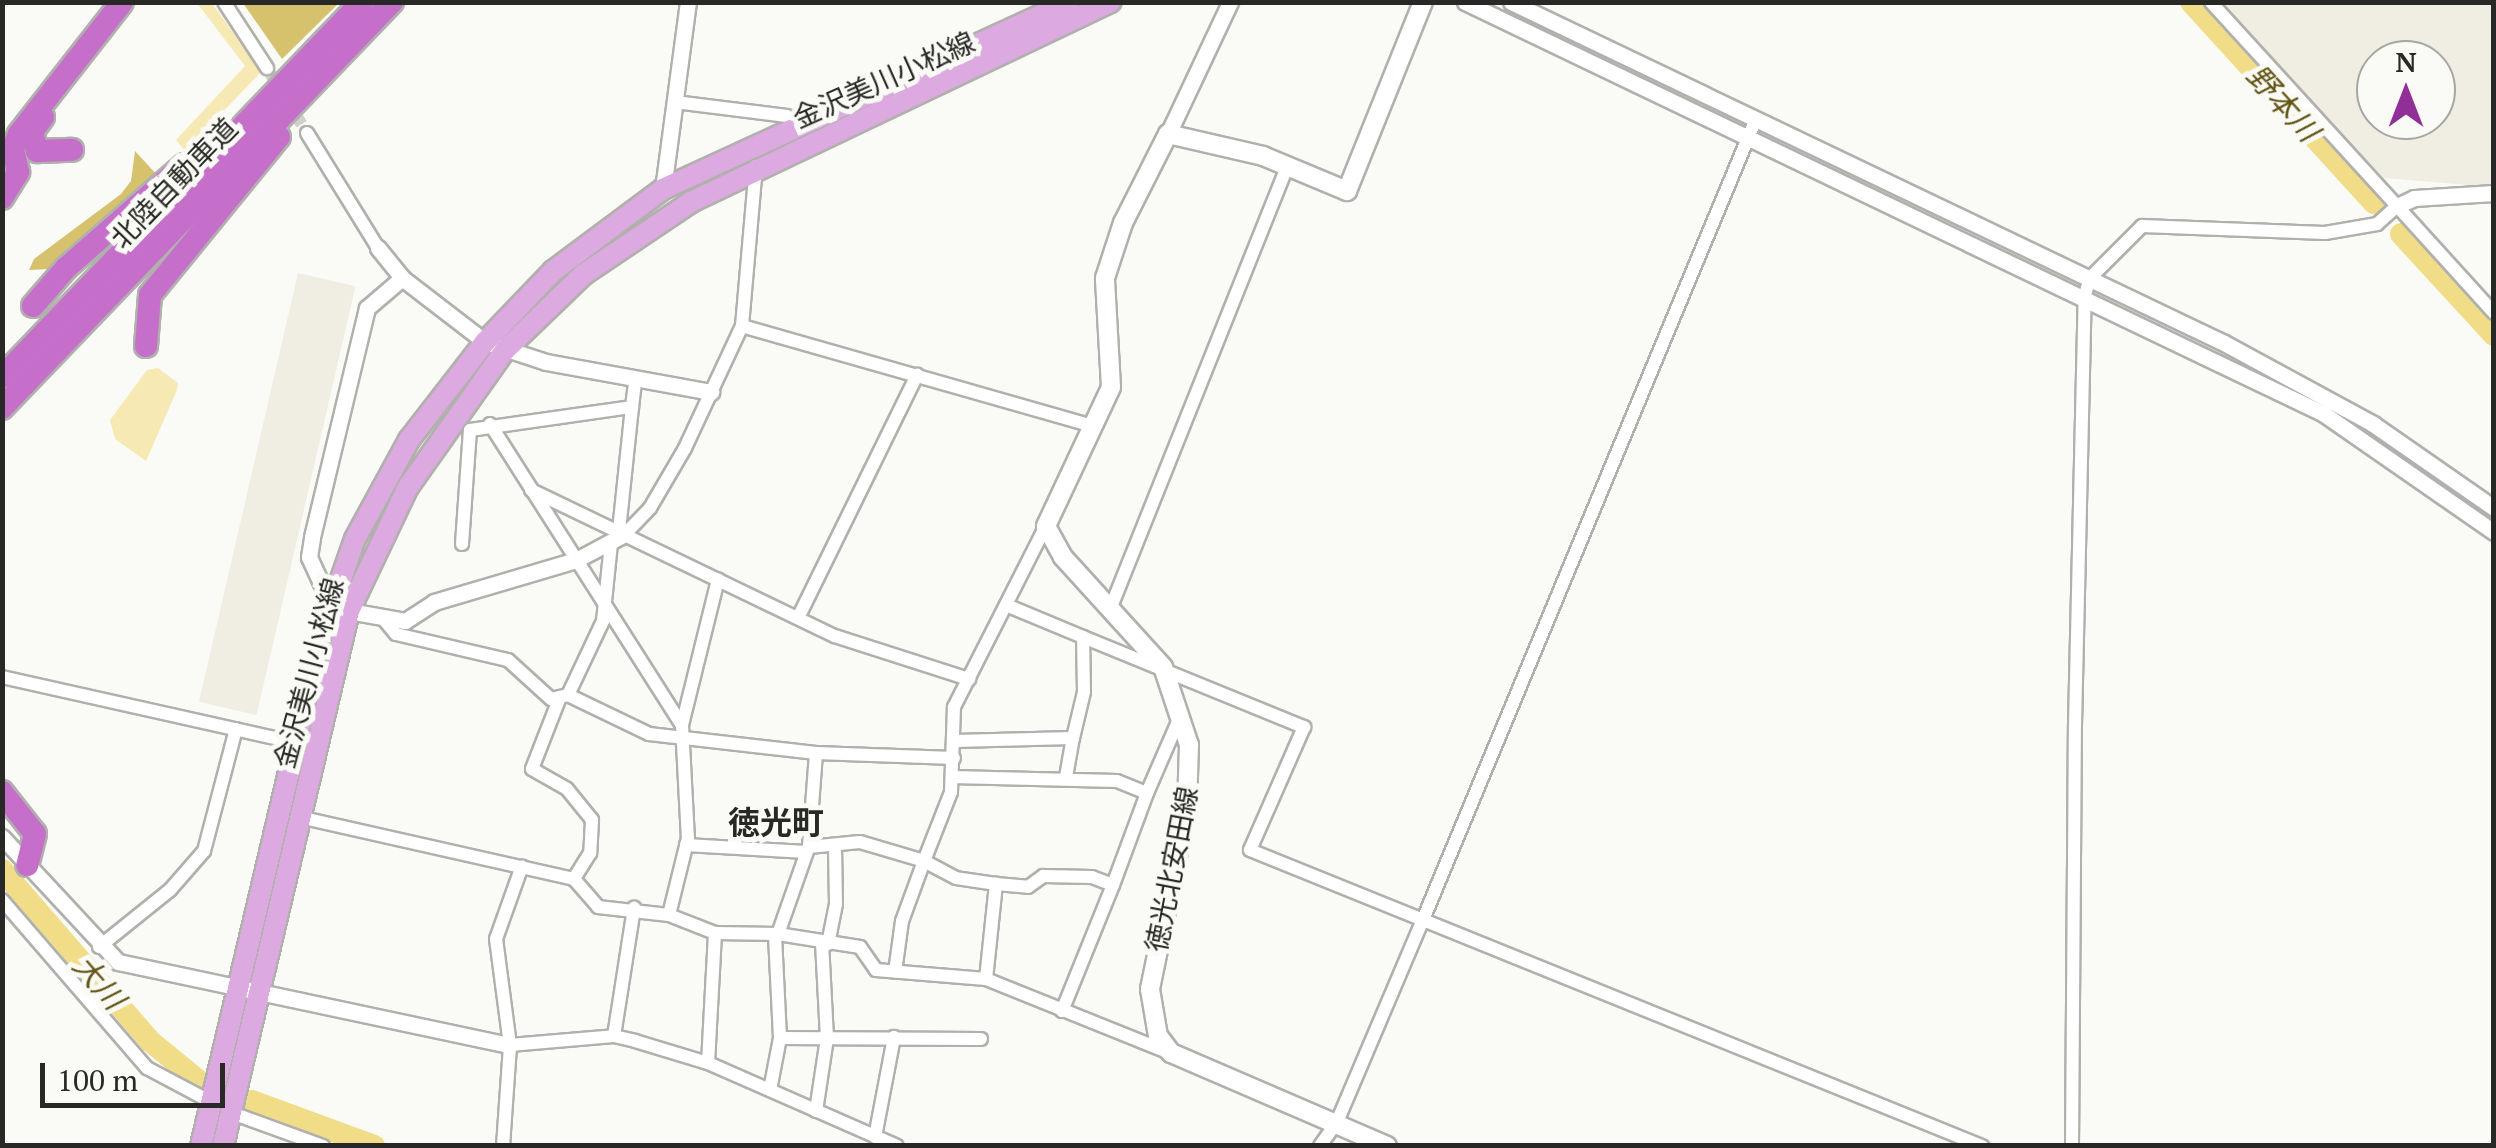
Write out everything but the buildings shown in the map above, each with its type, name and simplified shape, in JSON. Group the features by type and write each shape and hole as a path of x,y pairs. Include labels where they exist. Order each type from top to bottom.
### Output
{"highway":[{"path":"72,150 44,154 34,148 32,132 126,2"},
{"path":"2,198 18,172 13,148 19,134 126,2"},
{"path":"33,306 66,268 359,2"},
{"name":"北陸自動車道","path":"2,377 359,2"},
{"path":"146,346 150,295 394,2"},
{"name":"北陸自動車道","path":"2,408 394,2"},
{"path":"2,792 35,834 27,865"},
{"path":"2,810 24,836 27,865"}],"main road":[{"name":"金沢美川小松線","path":"201,1146 252,990 300,817 355,539 400,454 495,346 553,271 664,189 1069,2"},
{"name":"金沢美川小松線","path":"495,346 635,234 756,167 1111,2"},
{"path":"1046,526 1094,426 1114,366 1105,278 1168,134 1288,165 1347,191 1423,2"},
{"name":"徳光北安田線","path":"1046,526 1063,557 1164,667 1182,713 1190,780 1150,989 1158,1036 1171,1053"},
{"name":"金沢美川小松線","path":"223,1146 232,1113 292,742 340,608"},
{"path":"1171,1053 1388,1146"}],"street":[{"path":"224,2 267,68"},
{"path":"664,189 688,2"},
{"path":"1168,134 1230,2"},
{"path":"1464,2 2085,295 2324,414 2494,532"},
{"path":"1511,2 2090,278 2325,396 2494,508"},
{"path":"2211,2 2494,314"},
{"path":"675,102 787,116"},
{"path":"1320,1146 1337,1122 1422,922 1756,118"},
{"path":"307,133 378,248 402,278 495,346 636,381 711,392"},
{"path":"1111,607 1288,165"},
{"path":"402,278 367,308 312,538 313,572 340,608 385,621 404,620 434,602 576,560 618,536 650,508 742,326 756,167"},
{"path":"2072,1146 2085,295 2090,278 2142,226 2324,233 2376,224 2397,206 2494,194"},
{"path":"742,326 1094,426"},
{"path":"798,618 917,375"},
{"path":"574,879 590,854 592,820 567,788 532,769 606,608 636,381"},
{"path":"462,544 465,435 490,424 632,406"},
{"path":"490,424 682,730"},
{"path":"532,490 618,536 798,618 886,656 969,679"},
{"path":"895,972 902,921 952,777 954,708 1046,526"},
{"path":"668,915 686,846 682,730 718,579"},
{"path":"1006,605 1304,727 1250,850 1982,1146"},
{"path":"385,621 396,634 508,660 527,682 649,734 682,730 816,753 954,758"},
{"path":"1066,777 1084,692 1083,637"},
{"path":"2,677 292,742"},
{"path":"1062,1011 1182,713"},
{"path":"99,947 170,890 204,851 236,729"},
{"path":"954,741 1073,738"},
{"path":"770,1090 780,1038 777,934 807,850 816,753"},
{"path":"952,777 989,782 1024,774 1117,781 1148,793"},
{"path":"300,817 574,879 598,907 634,908 668,915 715,933 777,934 860,947 876,970 986,979 1171,1053"},
{"path":"2,837 99,947 132,967 510,1045 614,1036 708,1063 897,1146"},
{"path":"686,846 807,850 860,842 924,861 956,878 1028,887 1043,876 1092,876 1113,884"},
{"path":"816,1111 827,1038 825,943 836,904 835,845"},
{"path":"504,1146 510,1045 496,940 522,866"},
{"path":"986,979 996,884"},
{"path":"2,900 147,1068 213,1103"},
{"path":"614,1036 634,908"},
{"path":"708,1063 715,933"},
{"path":"780,1038 981,1040"},
{"path":"877,1140 894,1038"},
{"path":"232,1113 323,1146"}],"shaded area":[{"path":"197,3 212,3 261,72 185,151 176,140 245,66"},
{"path":"243,3 339,3 282,59"},
{"path":"2221,3 2493,3 2493,187 2384,178"},
{"path":"135,151 158,176 49,269 29,270 34,259 121,194 131,181"},
{"path":"298,273 355,286 257,715 199,702"},
{"path":"158,368 178,383 146,461 115,439 110,420 147,370"}],"waterway":[{"name":"野本川","path":"2191,2 2374,203"},
{"name":"野本川","path":"2401,234 2494,335"},
{"name":"大川","path":"2,870 150,1041 204,1085"},
{"name":"大川","path":"252,1101 374,1146"}],"tunnel":[{"path":"267,68 307,133"}],"district":[{"name":"徳光町","path":"776,822"}]}
